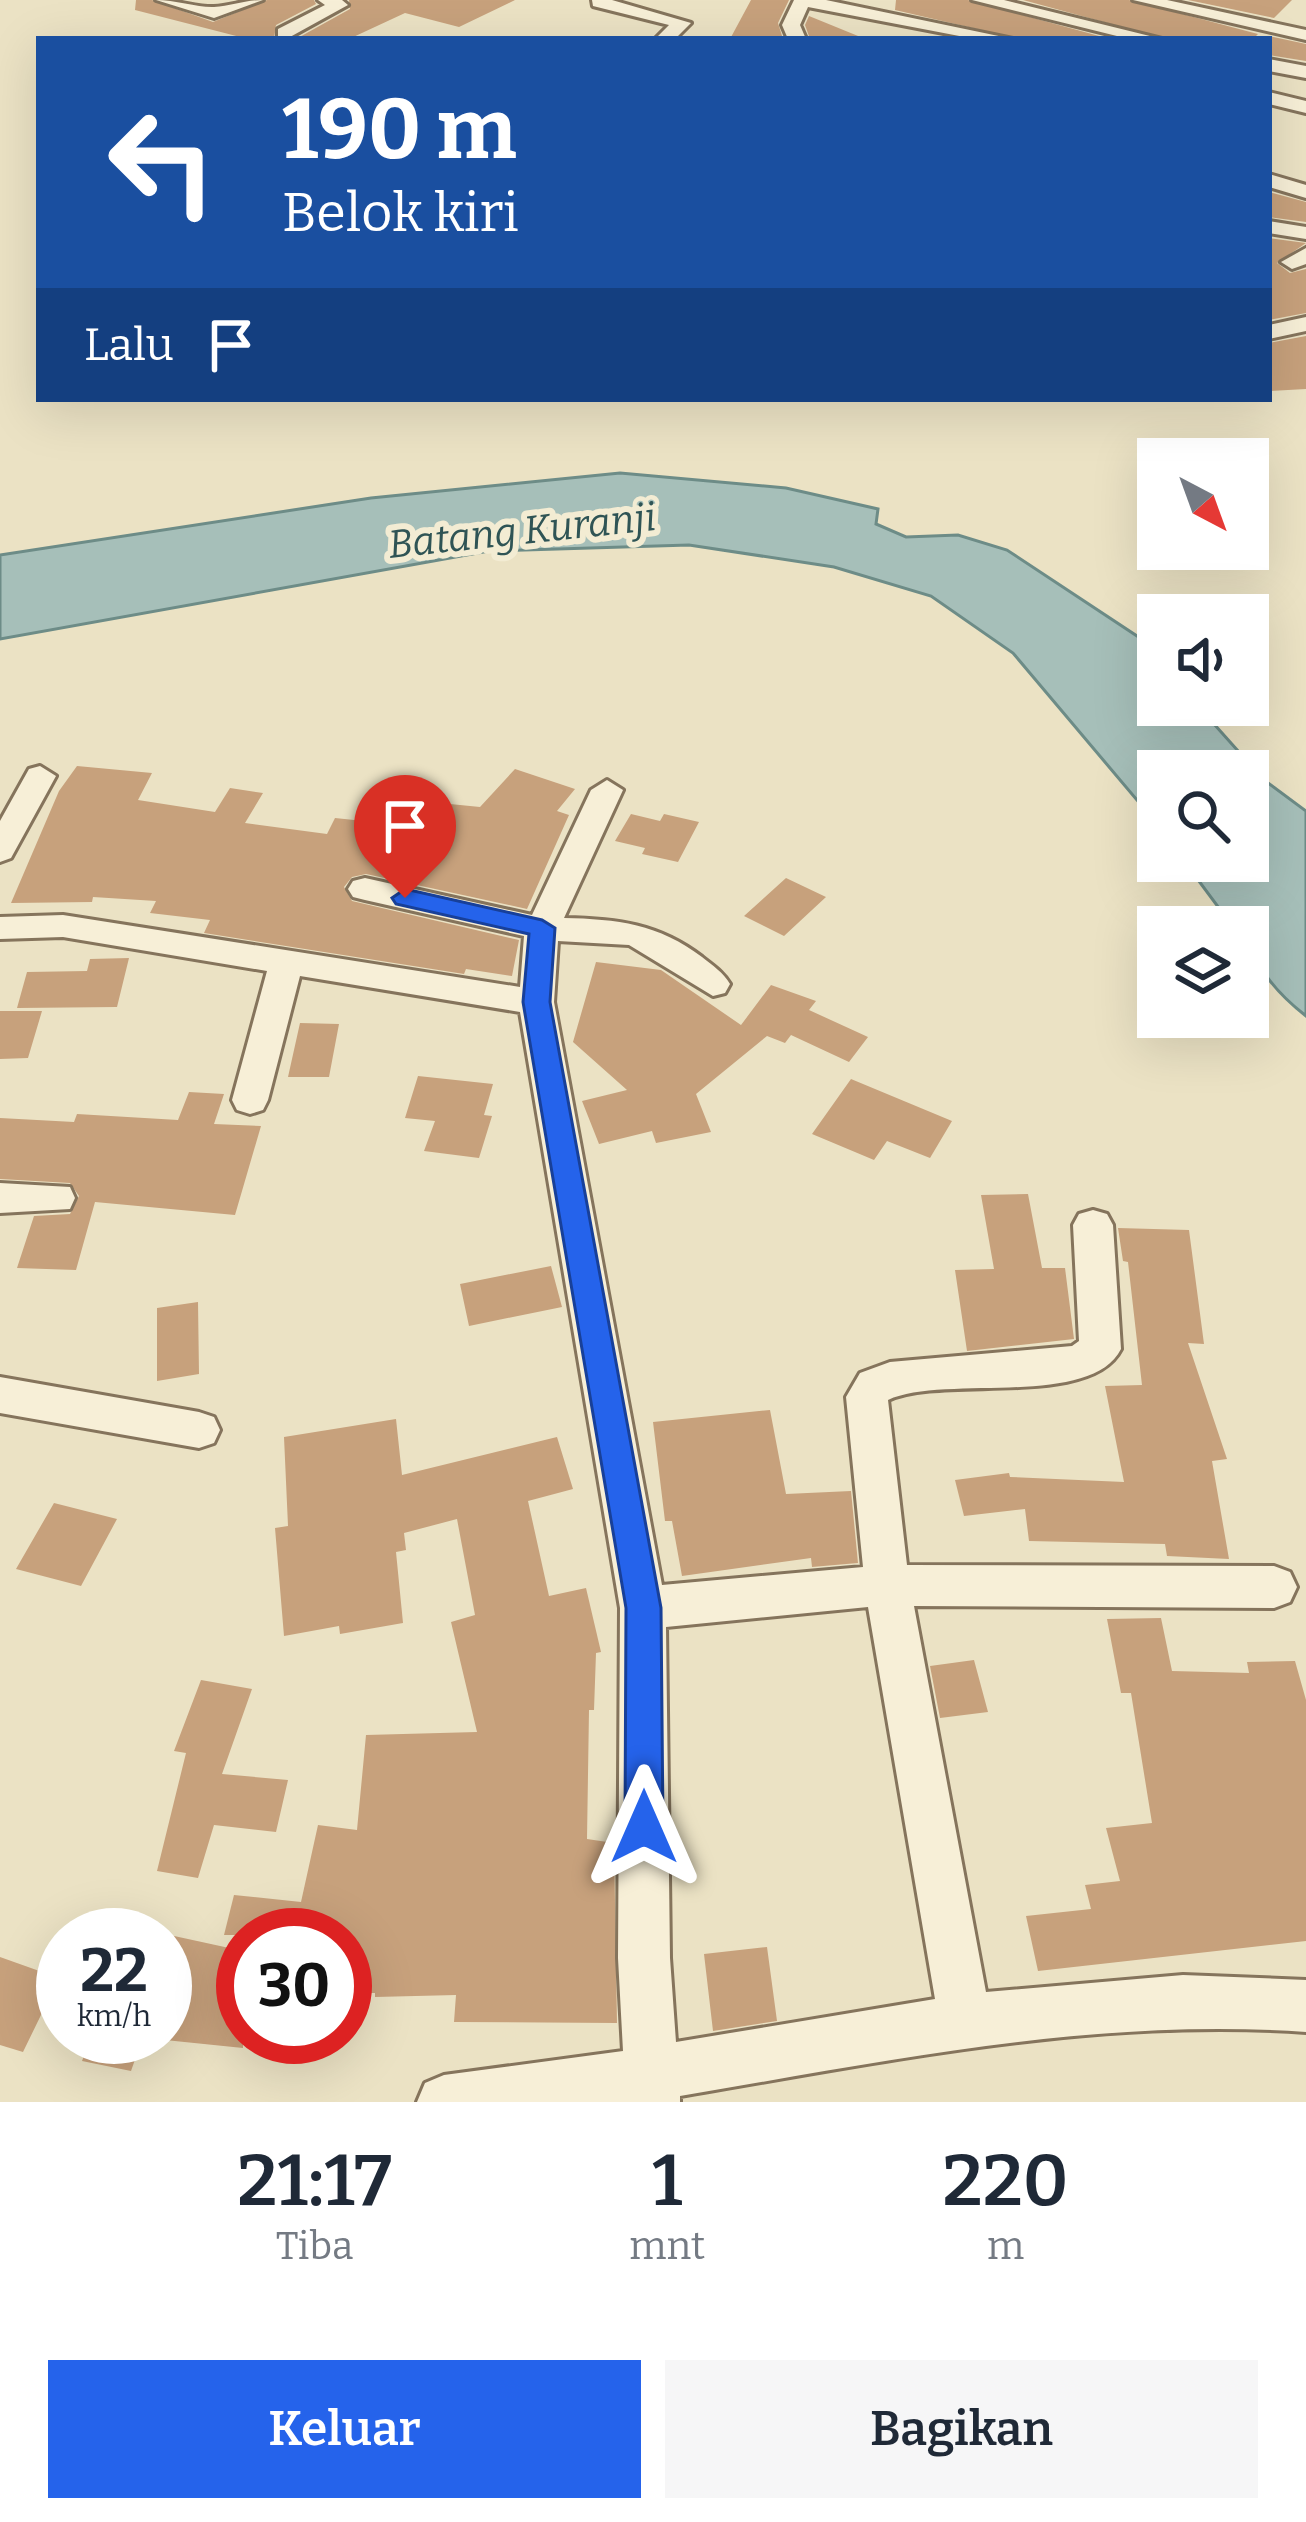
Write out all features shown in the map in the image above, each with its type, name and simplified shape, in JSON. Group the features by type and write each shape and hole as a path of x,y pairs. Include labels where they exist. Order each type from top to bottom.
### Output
{"street":[{"path":"165,0 222,13 254,0"},
{"path":"284,33 339,5 327,0"},
{"path":"982,0 1141,36"},
{"path":"1142,0 1290,28"},
{"path":"1180,0 1290,28"},
{"path":"795,36 791,25 803,1 988,36"},
{"path":"599,2 682,23 667,36"},
{"path":"1051,36 1072,20"},
{"path":"1272,65 1306,72"},
{"path":"1272,99 1306,107"},
{"path":"1272,181 1306,192"},
{"path":"1272,227 1306,232"},
{"path":"1272,331 1306,324"},
{"path":"0,851 40,776"},
{"path":"608,790 542,928 536,1002 643,1608 644,1958 652,2088"},
{"path":"365,889 542,928 638,935 667,948 712,984"},
{"path":"0,928 62,926 536,1002"},
{"path":"250,1100 287,960"},
{"path":"0,1198 56,1198"},
{"path":"965,2020 887,1586 867,1397 875,1385 890,1378 1080,1361 1096,1354 1100,1348 1093,1225"},
{"path":"0,1395 199,1430"},
{"path":"643,1608 887,1586 1274,1587"},
{"path":"444,2102 652,2088 965,2020 1128,2002 1241,1999 1306,2006"}],"water":[{"name":"Batang Kuranji","path":"620,473 786,488 878,509 876,524 906,537 958,535 1007,550 1137,636 1137,726 1216,726 1237,750 1137,750 1137,800 1013,653 931,596 834,567 689,545 489,551 0,639 0,555 371,498"},
{"path":"1269,784 1306,811 1306,1016 1269,979 1269,906 1217,906 1200,882 1269,882"}],"building":[{"path":"136,0 152,0 213,22 267,0 314,0 316,4 276,25 274,36 236,36 135,10"},
{"path":"349,0 515,0 459,27 405,13 355,36 301,36 350,9"},
{"path":"751,0 789,0 778,23 782,36 732,36"},
{"path":"896,0 968,0 1099,36 1007,36 895,10"},
{"path":"1023,0 1129,0 1258,34 1155,36"},
{"path":"1188,0 1292,0 1274,18"},
{"path":"809,16 858,36 809,36 805,25"},
{"path":"1272,37 1306,44 1306,61 1272,55"},
{"path":"1272,193 1306,202 1306,222 1272,217"},
{"path":"1272,238 1306,243 1277,263 1290,273 1306,269 1306,313 1272,319"},
{"path":"1306,336 1306,389 1272,391 1272,342"},
{"path":"77,766 152,773 138,800 215,812 230,788 263,793 245,823 327,834 335,818 411,826 420,801 480,807 515,769 575,789 557,811 569,815 527,909 366,874 352,877 344,887 352,901 519,940 512,976 466,969 464,974 204,933 210,920 150,913 156,901 93,897 92,902 11,903 59,791"},
{"path":"631,814 660,821 664,814 699,822 678,862 642,854 645,848 615,841"},
{"path":"786,878 826,897 784,936 744,916"},
{"path":"129,958 117,1007 17,1008 27,972 87,971 90,959"},
{"path":"596,962 661,970 741,1025 771,985 816,1001 809,1010 868,1037 849,1062 791,1035 785,1043 767,1036 696,1094 711,1132 656,1143 652,1131 599,1144 582,1101 627,1090 573,1042"},
{"path":"0,1011 42,1011 28,1058 0,1059"},
{"path":"300,1023 339,1024 329,1077 288,1077"},
{"path":"418,1076 493,1084 484,1115 492,1116 479,1158 424,1151 435,1121 405,1118"},
{"path":"851,1079 952,1121 930,1158 887,1141 874,1160 812,1134"},
{"path":"189,1092 224,1094 214,1124 261,1126 235,1215 95,1202 76,1270 17,1268 34,1216 70,1214 79,1196 70,1183 0,1179 0,1118 74,1122 77,1114 178,1120"},
{"path":"1028,1194 1042,1268 1065,1268 1074,1339 967,1351 955,1270 994,1269 981,1195"},
{"path":"1118,1228 1189,1230 1204,1344 1188,1343 1227,1459 1212,1461 1229,1559 1167,1556 1165,1544 1029,1541 1025,1509 964,1516 955,1480 1009,1473 1010,1477 1124,1482 1105,1386 1142,1385 1128,1262 1123,1261"},
{"path":"551,1266 562,1307 469,1326 460,1284"},
{"path":"198,1302 199,1374 157,1381 157,1308"},
{"path":"770,1410 786,1494 851,1491 858,1563 812,1567 811,1558 682,1576 672,1521 665,1521 653,1422"},
{"path":"396,1419 402,1475 557,1437 573,1489 528,1501 549,1596 586,1588 601,1652 596,1653 594,1710 589,1710 587,1839 614,1843 617,2023 454,2022 456,1995 375,1997 372,1993 372,1908 231,1908 234,1895 301,1902 318,1825 357,1830 366,1735 477,1732 451,1622 475,1615 457,1519 404,1533 406,1550 396,1552 403,1623 340,1634 339,1626 284,1636 275,1528 288,1526 284,1437"},
{"path":"54,1503 117,1519 81,1586 16,1569"},
{"path":"1161,1618 1172,1671 1249,1673 1247,1662 1295,1661 1306,1700 1306,1941 1038,1971 1026,1916 1091,1909 1085,1885 1120,1881 1106,1828 1152,1823 1131,1693 1121,1693 1107,1619"},
{"path":"974,1660 988,1712 940,1718 930,1666"},
{"path":"201,1680 252,1689 222,1774 288,1780 276,1832 214,1825 198,1878 157,1871 186,1753 174,1751"},
{"path":"192,1940 216,1945 216,2045 192,2043"},
{"path":"767,1947 777,2021 713,2031 704,1954"},
{"path":"0,1957 36,1970 36,2025 23,2052 0,2045"},
{"path":"97,2064 133,2064 131,2071"}],"route":[{"path":"405,898 542,928 536,1002 643,1608 644,1827"}]}
